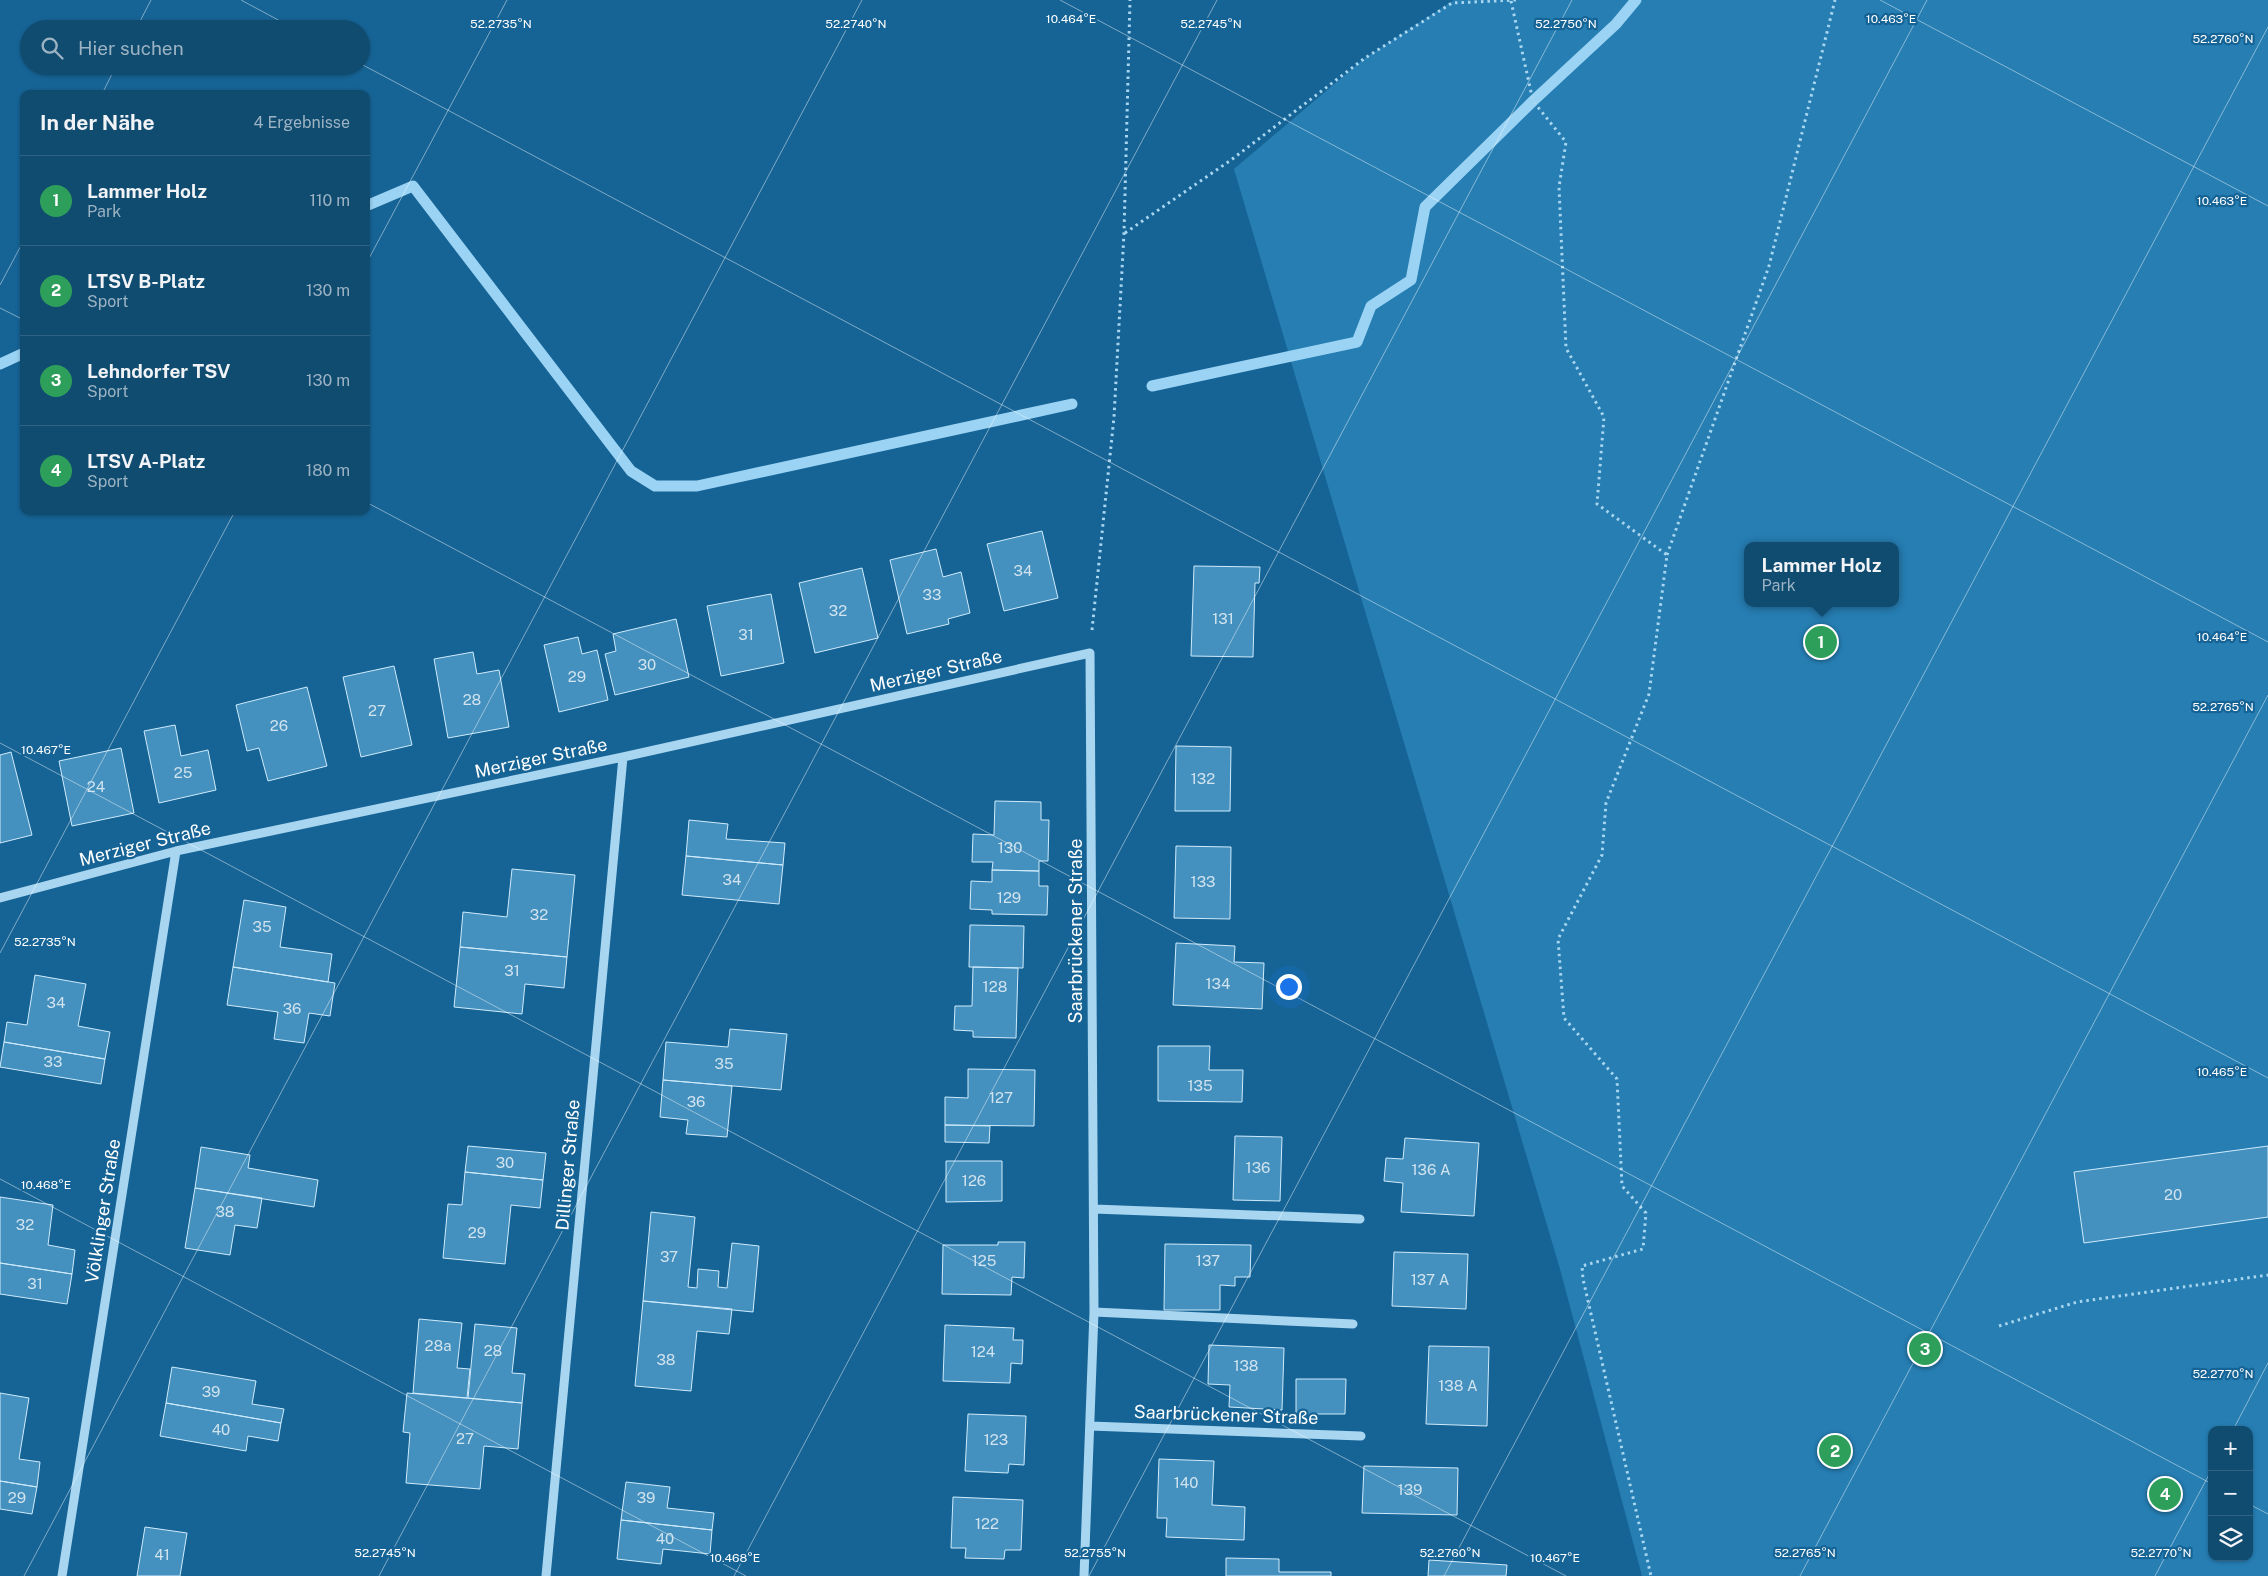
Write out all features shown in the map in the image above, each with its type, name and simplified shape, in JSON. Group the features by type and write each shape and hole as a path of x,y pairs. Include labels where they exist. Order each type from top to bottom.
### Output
{"street":[{"name":"Merziger Straße","path":"0,898 176,851 623,757 1090,653"},
{"name":"Saarbrückener Straße","path":"1084,1576 1094,1312 1090,653"},
{"name":"Dillinger Straße","path":"546,1576 623,757"},
{"name":"Völklinger Straße","path":"62,1576 176,851"},
{"path":"1094,1209 1360,1219"},
{"path":"1094,1312 1354,1324"},
{"name":"Saarbrückener Straße","path":"1090,1426 1361,1436"}],"path":[{"path":"1090,653 1114,417 1124,233 1130,0"},
{"path":"1124,233 1230,160 1365,58 1452,3 1516,0"},
{"path":"1651,1576 1585,1289 1582,1266 1643,1249 1646,1213 1622,1186 1617,1079 1564,1018 1558,939 1602,854 1606,803 1649,694 1667,555 1769,266 1835,0"},
{"path":"1511,1 1534,101 1566,142 1559,187 1566,348 1604,418 1597,504 1667,555"},
{"path":"1999,1326 2077,1302 2268,1275"}],"shaded area":[{"path":"1454,0 2268,0 2268,1576 1642,1576 1560,1269 1234,169 1365,58"}],"building":[{"path":"1042,531 1058,598 1004,611 987,544"},
{"path":"936,549 943,577 961,572 970,613 948,619 949,624 907,634 890,560"},
{"path":"1194,566 1260,567 1259,583 1255,583 1253,657 1191,656"},
{"path":"862,568 878,638 815,653 799,583"},
{"path":"771,594 784,663 721,676 707,606"},
{"path":"676,619 689,677 615,695 605,654 616,651 613,634"},
{"path":"578,637 582,654 597,650 608,700 559,712 544,645"},
{"path":"473,652 477,674 499,670 509,727 448,738 434,659"},
{"path":"394,666 412,745 361,757 343,677"},
{"path":"307,687 327,766 268,781 259,748 247,751 236,705"},
{"path":"175,725 181,756 208,750 216,790 159,803 144,731"},
{"path":"1176,746 1231,747 1230,811 1175,811"},
{"path":"121,748 134,813 72,826 59,761"},
{"path":"11,752 32,835 0,843 0,755"},
{"path":"995,801 1041,802 1041,820 1049,820 1048,861 1039,861 1039,871 992,870 993,862 972,862 973,834 994,835"},
{"path":"689,820 728,824 726,839 785,843 783,865 686,856"},
{"path":"1176,846 1231,847 1230,919 1174,918"},
{"path":"686,856 783,865 779,904 682,895"},
{"path":"512,869 575,875 567,957 460,947 463,912 507,917"},
{"path":"992,870 1039,871 1039,886 1048,886 1047,915 992,914 992,910 970,909 971,881 992,882"},
{"path":"244,900 286,907 280,947 332,954 328,982 233,967"},
{"path":"970,925 1024,926 1023,968 969,967"},
{"path":"1176,943 1235,946 1234,962 1264,963 1262,1009 1173,1005"},
{"path":"460,947 567,957 564,988 525,984 522,1014 454,1007"},
{"path":"233,967 335,983 330,1016 309,1013 304,1043 274,1039 278,1012 227,1005"},
{"path":"973,967 1018,968 1016,1038 973,1037 973,1031 954,1030 955,1006 972,1006"},
{"path":"35,975 86,984 78,1026 110,1032 105,1059 4,1042 7,1022 27,1025"},
{"path":"730,1029 787,1034 781,1090 663,1080 666,1042 728,1047"},
{"path":"4,1042 105,1059 101,1084 0,1067"},
{"path":"1158,1046 1210,1046 1209,1070 1243,1070 1242,1102 1158,1101"},
{"path":"968,1069 1035,1070 1034,1126 945,1125 945,1097 968,1098"},
{"path":"663,1080 732,1086 727,1137 686,1134 688,1120 660,1117"},
{"path":"945,1125 990,1126 989,1143 945,1142"},
{"path":"1235,1136 1282,1137 1280,1201 1233,1200"},
{"path":"1405,1138 1479,1143 1474,1216 1401,1212 1403,1183 1384,1181 1386,1158 1403,1159"},
{"path":"468,1146 546,1153 543,1180 465,1172"},
{"path":"2268,1146 2268,1217 2084,1243 2074,1172"},
{"path":"201,1147 250,1155 248,1168 318,1180 314,1207 195,1188"},
{"path":"946,1161 1002,1161 1002,1201 946,1202"},
{"path":"465,1172 543,1180 540,1208 511,1205 505,1264 443,1258 448,1204 462,1205"},
{"path":"195,1188 262,1198 257,1228 235,1225 230,1255 185,1248"},
{"path":"0,1197 53,1205 48,1245 75,1250 72,1274 0,1263"},
{"path":"651,1212 695,1217 688,1287 697,1288 698,1269 719,1271 718,1287 727,1288 732,1243 759,1246 753,1312 643,1301"},
{"path":"998,1242 1025,1242 1024,1278 1012,1277 1011,1295 942,1294 943,1245 998,1245"},
{"path":"1165,1244 1251,1245 1250,1277 1235,1277 1235,1286 1220,1285 1220,1310 1164,1310"},
{"path":"1394,1252 1468,1254 1466,1309 1392,1306"},
{"path":"0,1263 72,1274 67,1304 0,1294"},
{"path":"643,1301 732,1309 729,1334 697,1331 691,1391 635,1386"},
{"path":"419,1319 462,1323 457,1368 470,1369 467,1398 413,1393"},
{"path":"475,1324 517,1328 512,1373 525,1374 522,1403 468,1398"},
{"path":"945,1325 1014,1328 1013,1340 1023,1340 1022,1364 1011,1363 1010,1383 943,1381"},
{"path":"1209,1345 1284,1348 1282,1410 1229,1407 1230,1385 1208,1384"},
{"path":"1429,1346 1489,1347 1487,1426 1426,1424"},
{"path":"172,1367 256,1381 252,1404 284,1409 281,1423 166,1403"},
{"path":"1296,1379 1346,1379 1345,1414 1296,1414"},
{"path":"0,1393 29,1398 19,1459 40,1462 37,1487 0,1481"},
{"path":"407,1393 522,1403 518,1449 484,1446 480,1489 406,1483 410,1433 403,1432"},
{"path":"166,1403 281,1423 278,1441 248,1436 246,1451 160,1436"},
{"path":"968,1414 1026,1416 1024,1465 1009,1464 1008,1473 965,1471"},
{"path":"1159,1459 1214,1461 1212,1505 1245,1507 1244,1540 1166,1537 1167,1518 1157,1518"},
{"path":"1364,1466 1458,1468 1457,1515 1362,1513"},
{"path":"0,1481 37,1487 32,1514 0,1509"},
{"path":"626,1482 670,1487 667,1508 714,1513 712,1530 621,1520"},
{"path":"953,1497 1023,1500 1021,1550 1005,1550 1004,1559 965,1558 966,1548 951,1548"},
{"path":"621,1520 712,1530 710,1554 663,1549 661,1564 617,1559"},
{"path":"145,1527 187,1533 180,1576 137,1576"},
{"path":"1226,1558 1279,1559 1279,1572 1331,1572 1331,1576 1226,1576"},
{"path":"1429,1560 1507,1565 1506,1576 1428,1576"}],"waterway":[{"path":"1152,386 1357,342 1371,306 1411,280 1425,207 1533,101 1616,24 1636,0"},
{"path":"370,204 413,186 631,471 655,486 697,486 1072,404"},
{"path":"0,364 20,355"}],"place":[{"name":"Lammer Holz","path":"1821,642"},
{"name":"Lehndorfer TSV","path":"1925,1349"},
{"name":"LTSV B-Platz","path":"1835,1451"},
{"name":"LTSV A-Platz","path":"2165,1494"}]}
